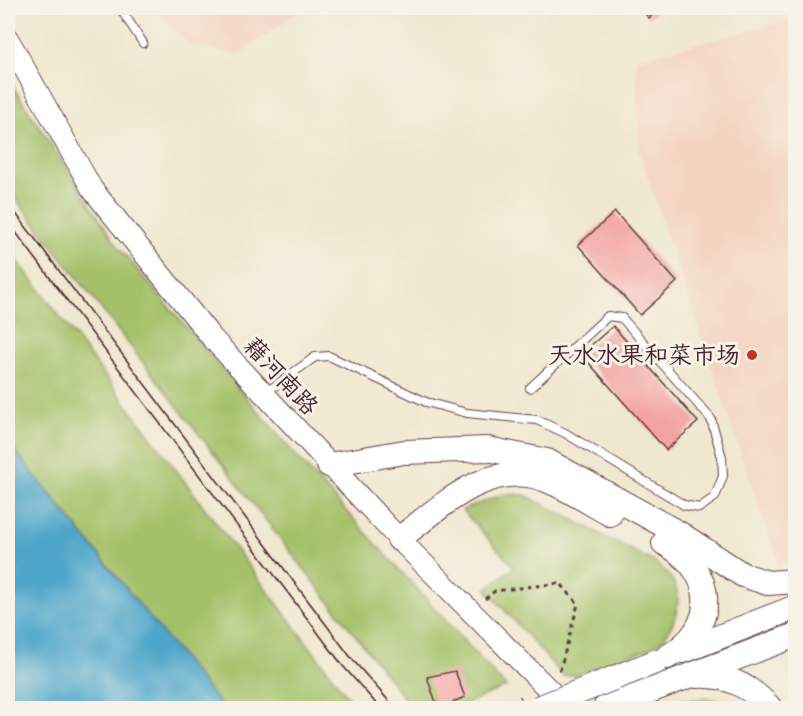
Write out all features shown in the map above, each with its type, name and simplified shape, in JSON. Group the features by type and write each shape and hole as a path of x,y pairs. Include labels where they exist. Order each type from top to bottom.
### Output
{"highway":[{"path":"329,465 404,452 488,449 547,461 680,534 743,575 768,583 795,581"},
{"path":"399,539 457,494 485,479 516,475 547,480 675,548 690,560 701,577 706,596 704,615 697,633 684,647 661,659"},
{"path":"538,708 795,607"},
{"path":"605,708 795,635"},
{"path":"677,681 711,675 733,680 753,691 770,708"}],"main road":[{"name":"藉河南路","path":"8,39 92,189 212,338 399,539 567,708"}],"lane":[{"path":"120,8 143,43"},
{"path":"264,394 315,357 329,356 426,402 467,413 537,420 565,433 684,505 699,508 715,497 723,476 722,457 711,419 622,318 608,316 530,388"}],"path":[{"path":"470,610 495,591 560,583 578,604 560,670 542,682"}],"shaded area":[{"path":"155,8 304,8 238,55 188,45"},
{"name":"天水水果和菜市场","path":"795,19 796,558 778,563 639,152 636,59"}],"green space":[{"path":"8,79 119,248 298,458 506,687 455,708 412,708 8,189"},
{"path":"8,248 355,708 223,708 8,442"},
{"path":"504,494 525,495 656,563 663,569 673,581 678,598 672,625 662,640 656,646 576,675 563,676 486,589 514,567 462,510"},
{"path":"707,698 727,702 733,708 664,708 684,700"}],"water":[{"path":"8,442 223,708 8,708"}],"building":[{"path":"640,8 660,8 649,18"},
{"path":"615,212 677,282 640,315 578,245"},
{"path":"613,326 698,422 666,450 581,354"},
{"path":"455,671 465,697 453,702 455,708 438,708 427,677"}],"tram line":[{"path":"8,203 352,659 395,708"},
{"path":"8,222 343,666 380,708"}],"place":[{"name":"天水水果和菜市场","path":"752,355"}]}
